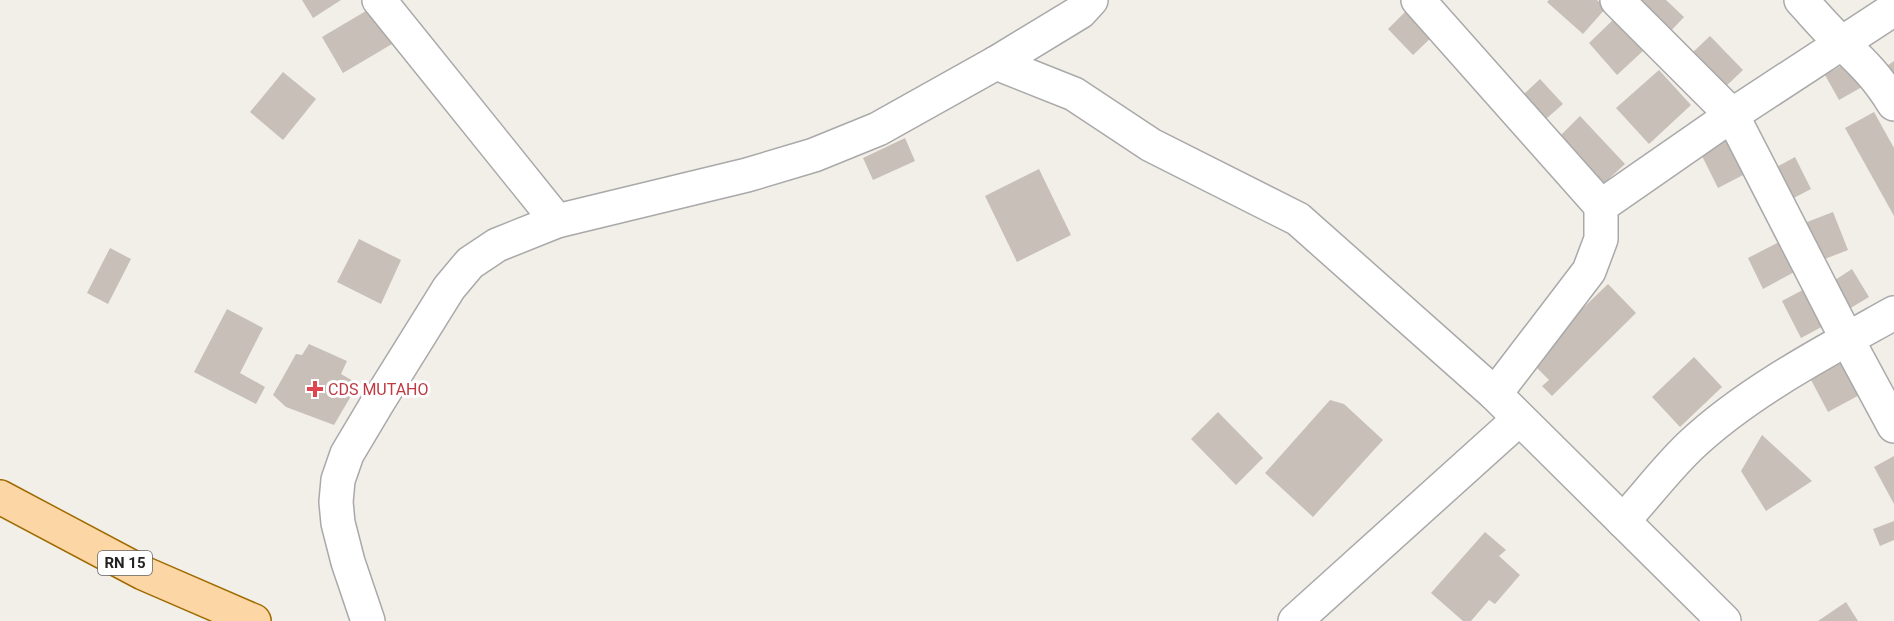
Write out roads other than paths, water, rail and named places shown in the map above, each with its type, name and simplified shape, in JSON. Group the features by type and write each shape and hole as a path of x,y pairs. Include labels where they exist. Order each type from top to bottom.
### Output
{"main road":[{"name":"RN 15","path":"0,497 143,573 254,621"}],"street":[{"path":"379,0 557,221"},
{"path":"368,621 348,562 338,523 336,502 338,480 347,454 449,288 471,262 497,245 557,221 747,175 814,155 878,129 996,63 1080,12 1091,0"},
{"path":"1617,0 1732,115 1894,426"},
{"path":"1801,0 1842,44 1862,61 1882,84 1894,104"},
{"path":"1426,2 1601,206 1601,239 1589,271 1495,394"},
{"path":"1601,206 1732,115 1894,9"},
{"path":"996,63 1074,94 1150,145 1298,219 1495,394 1724,621"},
{"path":"1623,521 1690,446 1728,414 1847,339 1894,313"},
{"path":"1295,621 1519,419"}],"place":[{"name":"CDS MUTAHO","path":"315,389"}]}
